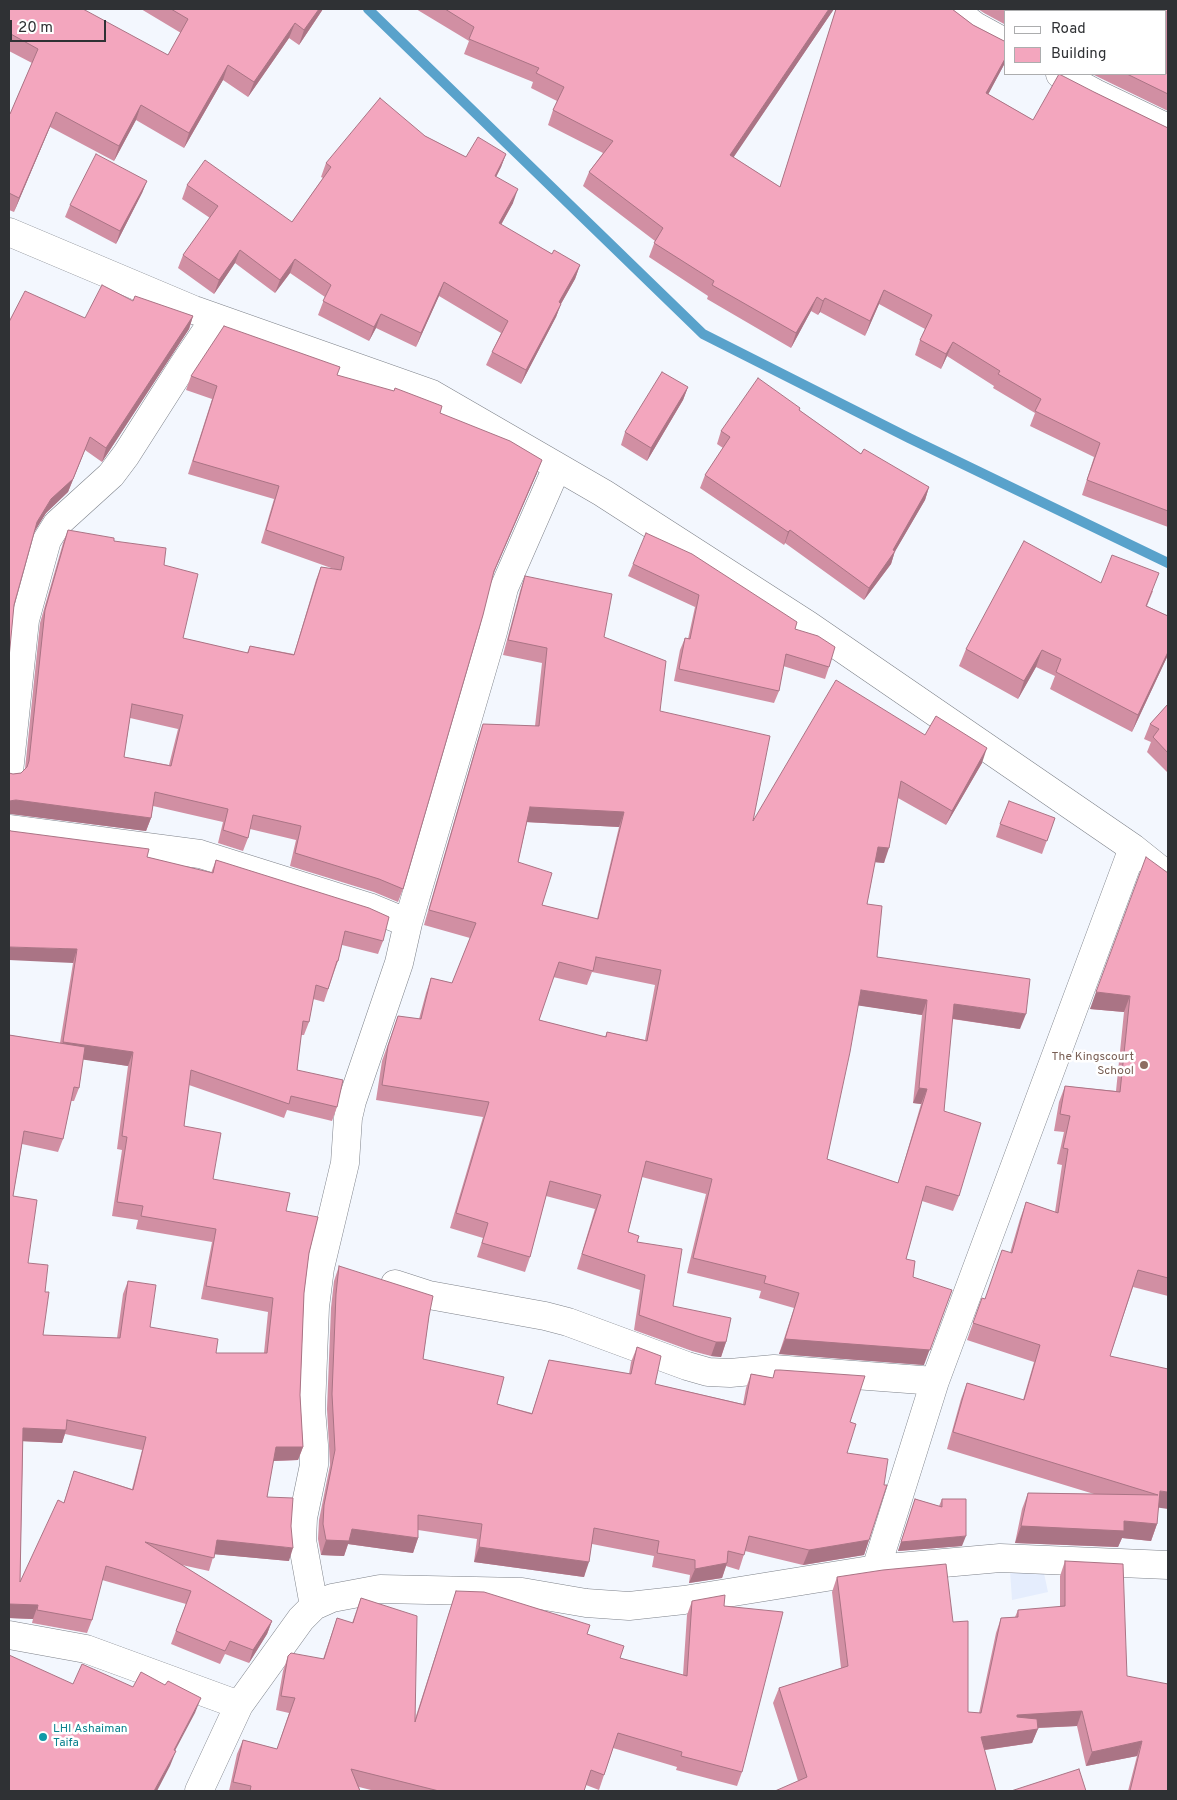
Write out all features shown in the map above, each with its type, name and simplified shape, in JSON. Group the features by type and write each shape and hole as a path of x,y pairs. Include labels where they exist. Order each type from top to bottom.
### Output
{"street":[{"path":"953,9 975,26 1004,42"},
{"path":"1062,75 1094,93 1168,128"},
{"path":"9,232 194,310 432,394 603,493 808,625 1133,848 1168,876"},
{"path":"9,772 25,620 47,540 57,524 111,475 215,318"},
{"path":"314,1606 302,1540 303,1518 314,1465 311,1409 315,1307 322,1261 345,1163 348,1118 399,962 408,923 493,632 504,588 557,467"},
{"path":"9,829 200,854 370,907 408,923"},
{"path":"876,1569 935,1381 1133,848"},
{"path":"322,1261 349,1270"},
{"path":"376,1278 429,1295 545,1316 568,1322 708,1372 730,1373 774,1369 935,1381"},
{"path":"199,1791 239,1705 301,1619 314,1606 332,1598 380,1589 522,1592 586,1603 630,1606 684,1600 876,1569 1000,1558 1168,1565"},
{"path":"9,1635 86,1649 239,1705"}],"shaded area":[{"path":"1042,1564 1048,1592 1012,1600 1010,1570"}],"building":[{"path":"9,9 83,9 168,55 188,19 171,9 319,9 304,30 295,23 254,82 228,65 189,133 141,105 119,146 56,112 19,198 9,193 9,113 38,49 9,33"},
{"path":"445,9 829,9 730,155 780,187 836,9 952,9 973,25 1004,41 1004,61 986,93 1033,120 1058,75 1061,75 1168,128 1168,511 1087,480 1100,443 1035,411 1041,399 998,374 1000,371 953,342 946,354 920,340 932,315 884,290 870,321 825,298 823,301 817,297 796,333 712,285 714,281 654,243 663,228 589,172 613,141 553,110 564,87 536,73 539,68 469,39 474,27"},
{"path":"1008,9 1168,9 1168,94 1129,75 1167,75 1167,10"},
{"path":"380,98 425,136 466,157 478,137 506,154 495,176 518,189 499,223 552,254 554,250 580,265 559,302 561,304 526,370 492,352 508,321 444,282 421,333 381,314 374,327 323,301 331,285 295,259 280,280 240,250 219,280 183,255 218,206 187,185 205,160 292,222 331,167 326,163"},
{"path":"96,154 147,181 120,231 70,205"},
{"path":"102,285 133,301 135,296 193,316 106,448 90,437 73,479 51,499 37,522 14,605 9,658 9,322 25,291 85,318"},
{"path":"224,326 340,367 337,375 394,391 395,388 442,406 440,413 510,441 542,460 494,571 483,615 403,889 379,879 295,853 301,826 253,815 248,838 223,830 228,809 155,792 151,818 16,800 9,801 9,773 21,773 27,767 29,761 45,610 68,530 114,538 114,541 166,548 164,565 198,574 183,638 248,653 250,646 294,655 321,567 341,570 344,557 266,530 279,486 193,461 217,386 191,376","holes":["132,704 183,715 171,766 124,757"]},
{"path":"662,372 688,387 651,448 625,432"},
{"path":"758,378 861,454 864,449 929,487 893,550 895,551 869,588 790,530 788,532 705,475 730,437 721,431"},
{"path":"646,533 692,554 797,622 795,629 818,636 835,647 829,667 786,654 779,691 679,669 685,638 690,639 699,595 633,564"},
{"path":"1024,541 1101,583 1112,555 1159,573 1146,606 1168,616 1168,652 1138,715 1056,672 1061,659 1042,650 1024,681 966,649"},
{"path":"525,576 612,594 604,637 666,661 660,711 770,736 753,821 836,680 925,735 936,716 987,748 952,811 901,781 889,848 878,847 867,904 882,906 877,957 1030,979 1026,1014 954,1004 944,1111 981,1123 959,1196 926,1186 906,1259 915,1261 913,1277 952,1290 930,1350 785,1339 799,1293 764,1283 766,1276 693,1258 712,1179 646,1161 628,1232 639,1236 637,1242 682,1249 673,1306 731,1318 726,1342 716,1342 639,1315 645,1275 582,1254 601,1195 550,1181 530,1257 482,1243 488,1223 456,1213 489,1102 382,1085 388,1046 398,1016 421,1019 431,978 452,983 476,923 429,910 483,724 539,726 547,648 508,640","holes":["530,807 624,812 598,919 542,905 552,873 518,862","596,957 661,970 647,1041 607,1032 606,1037 539,1020 559,962 593,971","861,990 927,1000 919,1088 927,1089 898,1183 827,1159"]},
{"path":"1168,704 1168,753 1153,737 1159,729 1150,724"},
{"path":"1009,801 1055,818 1047,841 1000,824"},
{"path":"9,830 149,849 147,857 213,873 216,860 369,908 389,917 383,941 345,931 338,961 328,989 316,985 309,1022 303,1021 297,1070 343,1080 337,1107 291,1096 289,1104 191,1070 184,1126 221,1133 213,1179 290,1193 286,1211 318,1217 309,1253 304,1293 300,1395 303,1447 276,1447 267,1497 293,1498 291,1526 293,1548 217,1540 214,1558 145,1542 272,1621 253,1650 230,1641 225,1651 176,1631 191,1591 106,1566 92,1620 37,1610 38,1605 9,1604 9,1035 85,1047 79,1088 74,1087 63,1139 24,1131 13,1196 37,1200 28,1263 48,1265 45,1292 49,1292 43,1335 120,1338 128,1281 156,1285 150,1327 218,1339 216,1353 267,1353 273,1298 206,1286 216,1229 141,1216 143,1206 117,1202 127,1137 122,1136 133,1052 63,1042 77,949 9,947","holes":["67,1420 146,1437 133,1490 74,1471 64,1503 58,1500 20,1582 23,1428 66,1430"]},
{"path":"1146,857 1168,873 1168,1278 1138,1270 1110,1356 1168,1369 1168,1492 1160,1491 1157,1524 1124,1521 1124,1531 1021,1526 1028,1493 1158,1495 953,1432 967,1383 1024,1400 1040,1345 973,1323 982,1298 985,1299 1002,1250 1012,1253 1026,1202 1058,1213 1068,1149 1063,1148 1070,1116 1060,1114 1065,1086 1120,1092 1130,996 1096,992"},
{"path":"339,1266 433,1296 423,1359 504,1377 497,1404 532,1414 549,1360 631,1374 637,1347 661,1356 655,1384 745,1405 751,1374 773,1378 775,1370 780,1370 865,1376 850,1422 856,1424 847,1453 888,1459 884,1485 887,1485 869,1540 809,1550 749,1536 744,1555 728,1551 727,1563 695,1569 695,1560 657,1553 659,1541 594,1528 589,1562 479,1547 482,1524 418,1515 418,1538 352,1529 349,1541 326,1540 323,1524 324,1505 335,1450 332,1394"},
{"path":"915,1499 942,1507 942,1499 966,1499 966,1536 901,1542"},
{"path":"1065,1561 1123,1564 1127,1676 1168,1684 1168,1791 1130,1791 1142,1741 1092,1752 1082,1711 1017,1715 1017,1717 1037,1719 1038,1729 981,1737 996,1791 775,1791 807,1777 779,1688 848,1666 837,1577 883,1570 946,1564 953,1622 968,1621 968,1712 981,1713 1001,1618 1018,1617 1018,1610 1065,1606"},
{"path":"456,1591 484,1592 590,1625 587,1634 624,1646 620,1658 687,1676 692,1601 725,1595 724,1606 783,1612 742,1772 681,1756 682,1752 618,1733 604,1775 591,1770 584,1791 439,1791 351,1769 360,1791 250,1791 251,1786 233,1782 243,1740 277,1749 295,1698 281,1696 288,1656 291,1653 324,1659 337,1618 353,1623 361,1598 417,1616 415,1722"},
{"path":"9,1655 73,1684 82,1664 133,1687 141,1672 165,1685 168,1681 201,1698 174,1750 176,1751 154,1791 9,1791"},
{"path":"1079,1769 1086,1791 1011,1791"}],"waterway":[{"path":"368,9 703,334 909,438 1168,563"}],"place":[{"name":"The Kingscourt School","path":"1144,1065"},
{"name":"LHI Ashaiman Taifa","path":"43,1737"}]}
